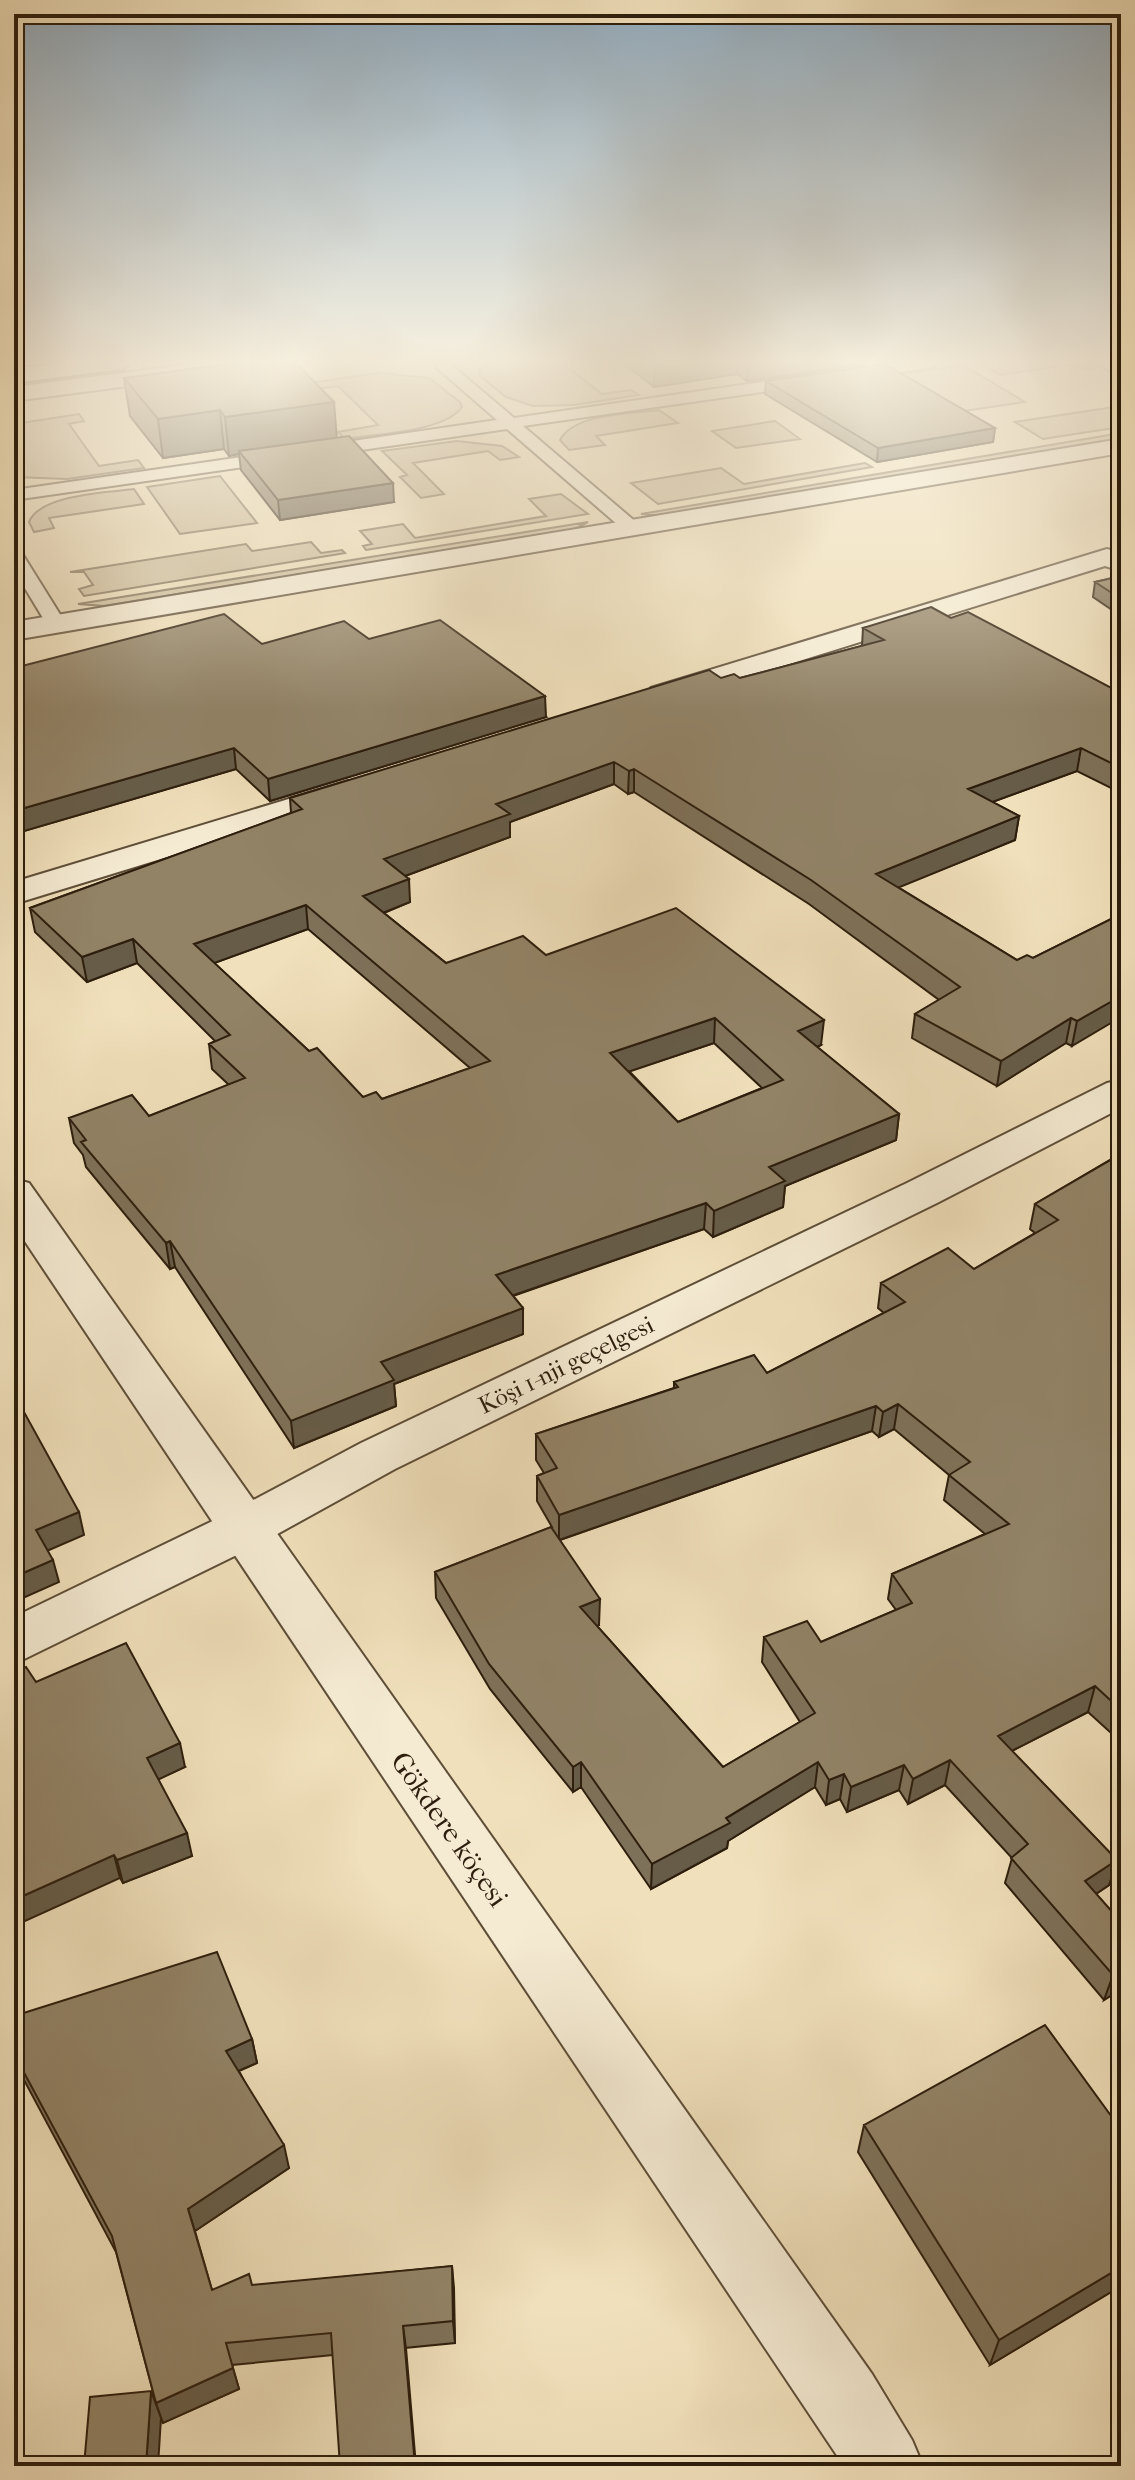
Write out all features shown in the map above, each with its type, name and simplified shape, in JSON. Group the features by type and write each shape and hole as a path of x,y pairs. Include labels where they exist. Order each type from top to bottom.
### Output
{"street":[{"path":"14,631 929,478"},
{"path":"637,702 1114,560"},
{"path":"14,893 378,781"},
{"name":"Köşi 1-nji geçelgesi","path":"14,1642 243,1529 378,1456 922,1193 1121,1092"},
{"name":"Gökdere köçesi","path":"14,1193 846,2400 886,2466"}],"lane":[{"path":"14,495 133,478"},
{"path":"573,478 631,527"},
{"path":"14,555 56,624"}],"shaded area":[{"path":"221,478 257,523 180,534 147,487"},
{"path":"401,478 428,478 444,494 421,498"},
{"path":"663,478 735,478 744,484 780,478 810,478 658,504 631,483"},
{"path":"856,478 888,478 664,516 641,514"},
{"path":"134,489 144,504 49,518 54,528 34,532 29,522 35,513 60,500"},
{"path":"561,494 588,514 366,550 363,546 372,544 360,531 403,524 415,538 546,516 529,499"},
{"path":"588,522 573,530 104,606 78,604"},
{"path":"311,542 321,553 342,550 345,553 84,596 79,589 93,585 84,572 70,572 246,544 252,551"}],"building":[{"path":"260,478 388,478 393,483 278,500"},
{"path":"1121,576 1121,599 1095,582"},
{"path":"931,607 951,618 968,612 1121,693 1121,768 1081,748 968,789 1019,816 876,874 1017,960 1027,955 1033,958 1121,914 1121,996 1077,1021 1071,1018 1001,1061 915,1014 960,987 811,880 634,769 629,771 614,762 496,804 510,814 384,859 409,879 363,896 446,963 523,936 546,955 676,908 824,1020 798,1031 899,1114 769,1167 785,1181 714,1211 706,1203 496,1275 523,1308 381,1362 394,1380 291,1421 170,1241 166,1243 81,1142 86,1140 69,1118 132,1095 149,1116 245,1078 209,1044 230,1035 133,939 82,957 30,908 302,809 290,798 709,670 721,678 734,674 740,678 884,640 863,628","holes":["306,905 490,1061 382,1099 376,1092 363,1097 317,1048 309,1051 194,944","715,1018 783,1080 678,1122 610,1053"]},
{"path":"224,614 262,644 344,621 369,639 440,620 545,696 268,779 234,748 14,811 14,668"},
{"path":"1121,1154 1121,1710 1095,1686 998,1736 1117,1860 1085,1881 1121,1922 1121,1970 1113,1975 1011,1858 1028,1844 950,1760 913,1779 904,1765 851,1787 844,1774 829,1780 818,1762 726,1818 730,1823 652,1864 581,1762 573,1767 489,1664 435,1572 551,1527 600,1599 580,1607 723,1767 815,1713 764,1637 807,1621 821,1642 912,1603 892,1574 1009,1524 949,1475 970,1462 898,1404 883,1412 876,1406 559,1515 537,1476 557,1468 536,1434 678,1387 674,1382 754,1355 767,1373 905,1302 881,1283 948,1248 974,1269 1058,1220 1035,1204"},
{"path":"14,1378 19,1403 79,1512 36,1530 53,1560 14,1577"},
{"path":"126,1643 180,1743 147,1758 187,1833 117,1860 114,1855 14,1900 14,1763 23,1759 14,1744 14,1673 26,1667 36,1682"},
{"path":"217,1952 252,2039 226,2051 284,2145 188,2209 212,2290 249,2274 252,2285 452,2266 453,2321 403,2326 415,2466 340,2466 331,2333 226,2343 233,2368 156,2403 112,2236 14,2054 14,2016"},
{"path":"1045,2025 1117,2124 1121,2122 1121,2267 999,2340 864,2125"},
{"path":"151,2391 146,2466 84,2466 90,2397"}]}
